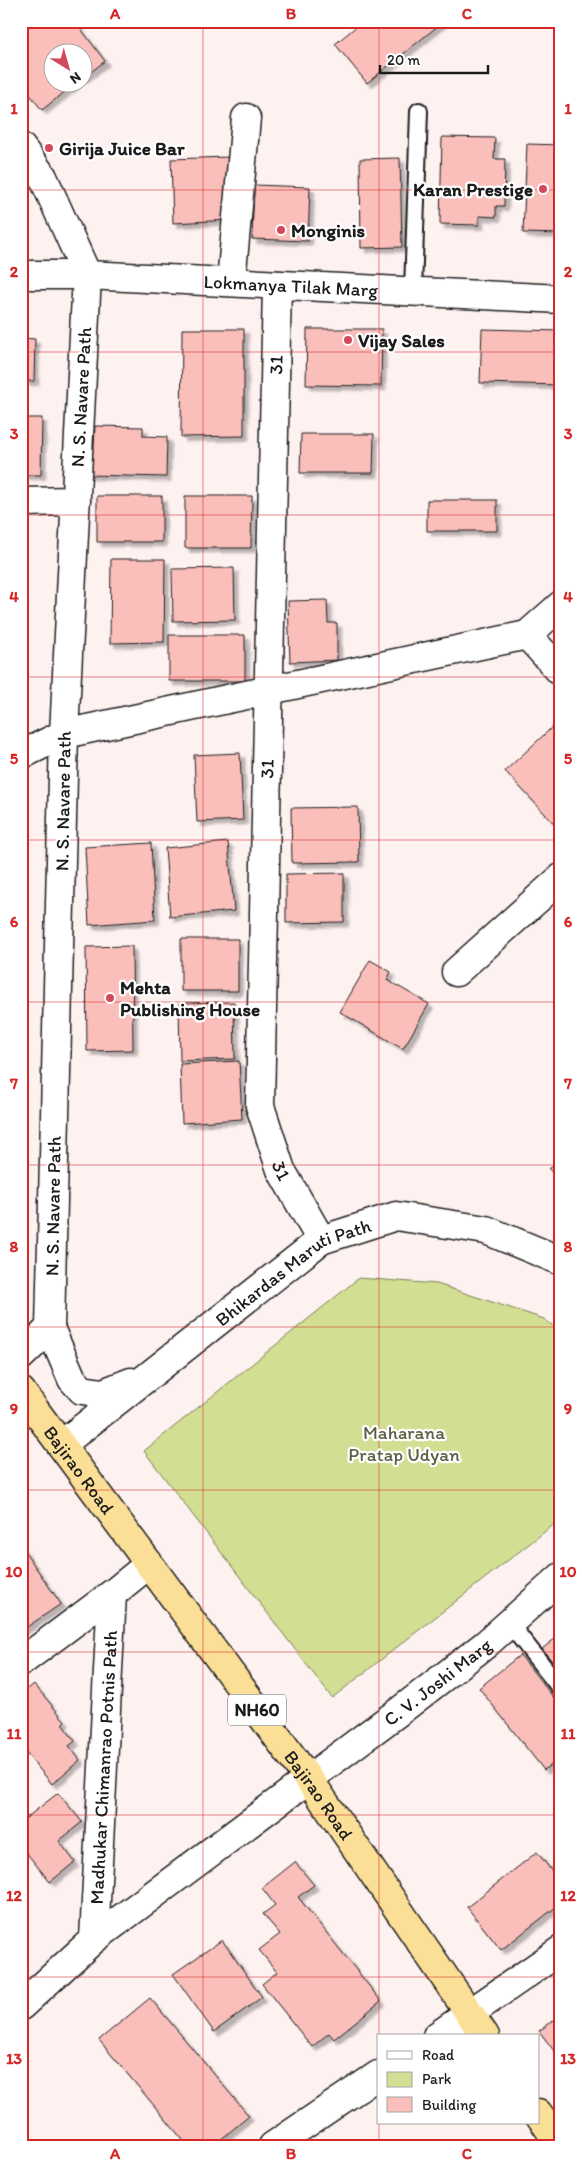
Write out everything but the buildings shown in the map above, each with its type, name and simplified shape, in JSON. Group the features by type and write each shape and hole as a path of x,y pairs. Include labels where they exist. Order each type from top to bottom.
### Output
{"highway":[{"name":"Bajirao Road","path":"21,1391 310,1781 477,2025"},
{"path":"540,2117 560,2146"}],"street":[{"path":"231,282 246,118"},
{"path":"21,147 43,177 87,275"},
{"name":"Lokmanya Tilak Marg","path":"21,275 87,275 561,299"},
{"name":"N. S. Navare Path","path":"87,275 64,734 50,1328 72,1379 82,1390 102,1393 146,1376"},
{"name":"31","path":"277,285 260,1106 281,1170 321,1240"},
{"path":"21,502 76,501"},
{"path":"21,755 64,734 527,635 561,605"},
{"path":"527,635 561,672"},
{"path":"456,972 561,878"},
{"name":"Bhikardas Maruti Path","path":"60,1445 321,1240 396,1216 486,1230 561,1261"},
{"path":"21,1356 50,1328"},
{"path":"21,1662 149,1564"},
{"name":"C. V. Joshi Marg","path":"310,1781 510,1623 561,1577"},
{"name":"Madhukar Chimanrao Potnis Path","path":"94,1939 112,1594"},
{"name":"Madhukar Chimanrao Potnis Path","path":"21,2006 94,1939 310,1781"},
{"path":"444,2034 477,2025 561,1950"},
{"path":"273,2146 377,2076"}],"lane":[{"path":"412,292 419,112"},
{"path":"510,1623 561,1689"}],"green space":[{"name":"Maharana Pratap Udyan","path":"359,1278 437,1284 544,1319 561,1332 561,1519 332,1698 144,1451"}],"place":[{"name":"Girija Juice Bar","path":"49,148"},
{"name":"Karan Prestige","path":"543,189"},
{"name":"Monginis","path":"281,230"},
{"name":"Vijay Sales","path":"348,340"},
{"name":"Mehta Publishing House","path":"110,998"}]}
